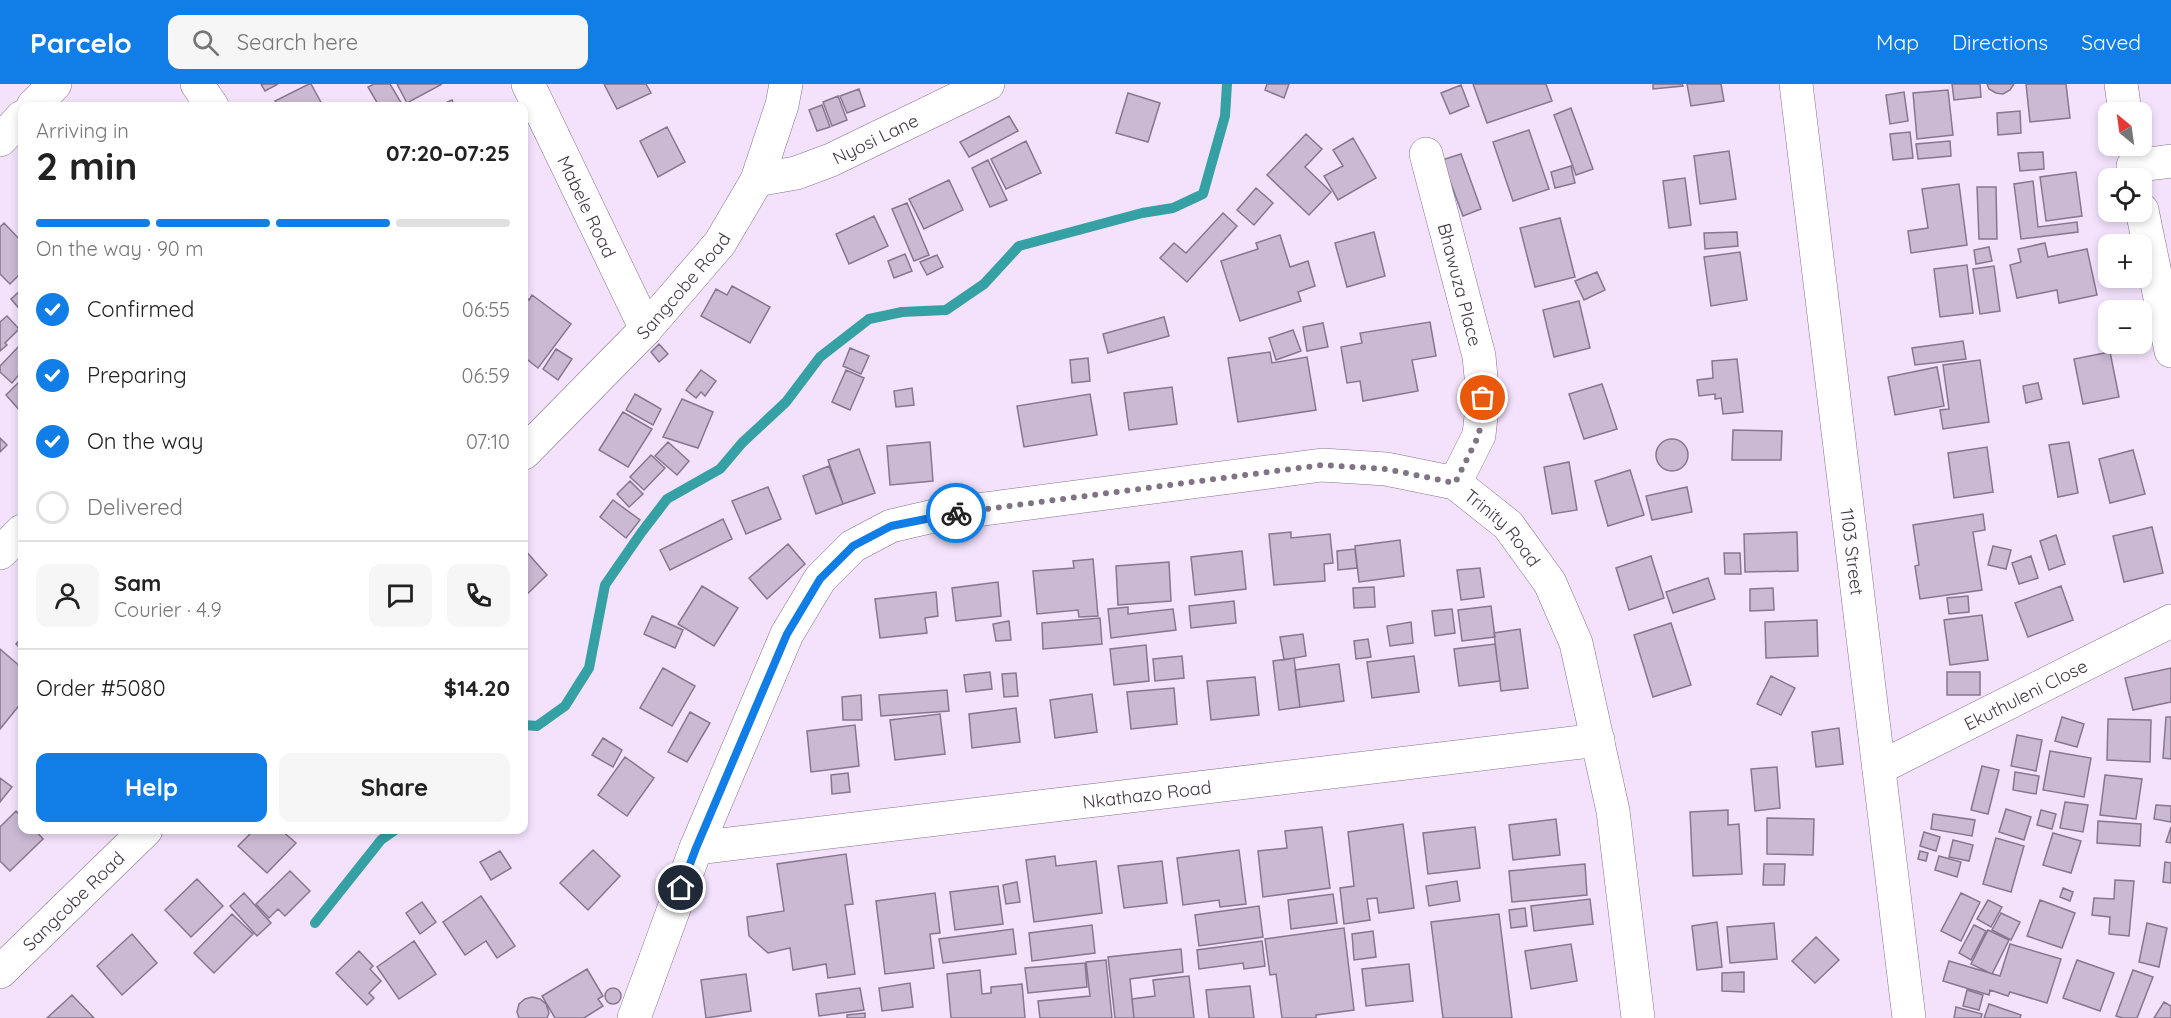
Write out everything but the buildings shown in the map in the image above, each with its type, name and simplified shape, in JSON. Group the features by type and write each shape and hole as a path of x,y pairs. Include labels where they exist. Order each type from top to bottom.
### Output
{"street":[{"path":"37,102 55,84"},
{"path":"197,84 209,102"},
{"name":"Mabele Road","path":"528,84 646,329"},
{"name":"Sangcobe Road","path":"528,449 646,329 720,243 757,180 782,105 786,84"},
{"name":"Nyosi Lane","path":"757,180 796,173 831,160 988,84"},
{"name":"1103 Street","path":"1796,84 1879,768 1906,1018"},
{"path":"2121,84 2124,102"},
{"path":"0,140 18,121"},
{"name":"Bhawuza Place","path":"1426,154 1479,356 1483,398 1479,435 1455,483"},
{"path":"2133,163 2171,161"},
{"path":"2144,222 2171,351"},
{"name":"Trinity Road","path":"634,1018 696,848 787,634 820,579 853,546 891,526 938,515 1322,465 1386,469 1455,483 1508,525 1550,583 1576,643 1613,811 1638,1018"},
{"path":"0,553 18,535"},
{"name":"Ekuthuleni Close","path":"1879,768 2171,621"},
{"name":"Nkathazo Road","path":"696,848 1598,740"},
{"name":"Sangcobe Road","path":"0,972 142,834"}],"waterway":[{"path":"528,725 537,726 565,706 589,668 605,585 667,499 720,469 742,443 786,402 820,357 869,319 902,312 946,310 984,284 1019,246 1142,213 1173,208 1203,194 1225,116 1227,84"},
{"path":"315,923 381,840 389,834"}],"way so far":[{"path":"956,513 1322,465 1386,469 1455,483 1479,435 1483,398"}],"route":[{"path":"681,888 787,634 820,579 853,546 891,526 956,513"}]}
